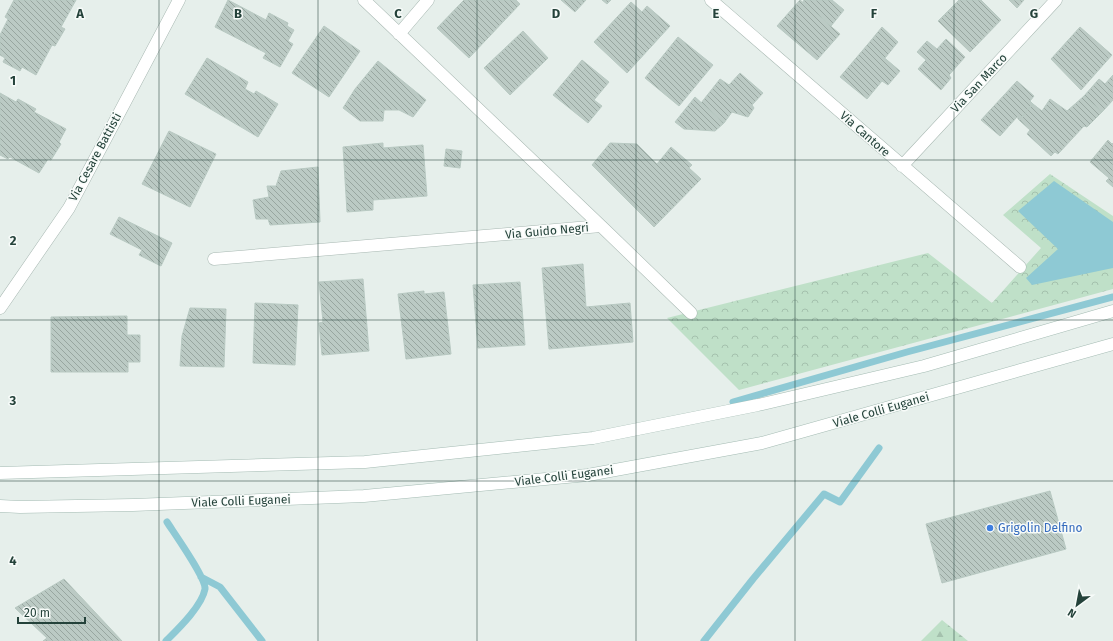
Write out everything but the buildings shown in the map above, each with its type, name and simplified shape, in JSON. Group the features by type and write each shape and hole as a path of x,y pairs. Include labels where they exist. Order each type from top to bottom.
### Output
{"main road":[{"name":"Via Cesare Battisti","path":"0,308 69,208 179,0"},
{"name":"Via Guido Negri","path":"364,0 601,226"},
{"path":"399,34 428,0"},
{"name":"Via Cantore","path":"711,0 1020,267"},
{"name":"Via San Marco","path":"902,166 1056,0"},
{"name":"Via Guido Negri","path":"214,259 601,226"},
{"path":"601,226 691,313"},
{"path":"0,473 365,462 593,438 758,405 924,366 1113,311"},
{"name":"Viale Colli Euganei","path":"0,506 133,505 364,496 588,475 762,443 1113,344"}],"green space":[{"path":"1050,174 1113,216 1113,289 739,390 667,318 928,253 992,303 1041,248 1003,215"},
{"path":"942,620 968,641 921,641"}],"water":[{"path":"1054,181 1113,222 1113,268 1032,285 1026,278 1058,249 1018,211"}],"waterway":[{"path":"733,402 907,352 1113,297"},
{"path":"704,641 753,579 824,494 840,502 879,448"},
{"path":"166,641 195,610 203,596 205,589 204,583 195,566 167,522"},
{"path":"201,577 220,587 262,641"}],"place":[{"name":"Grigolin Delfino","path":"990,528"}]}
